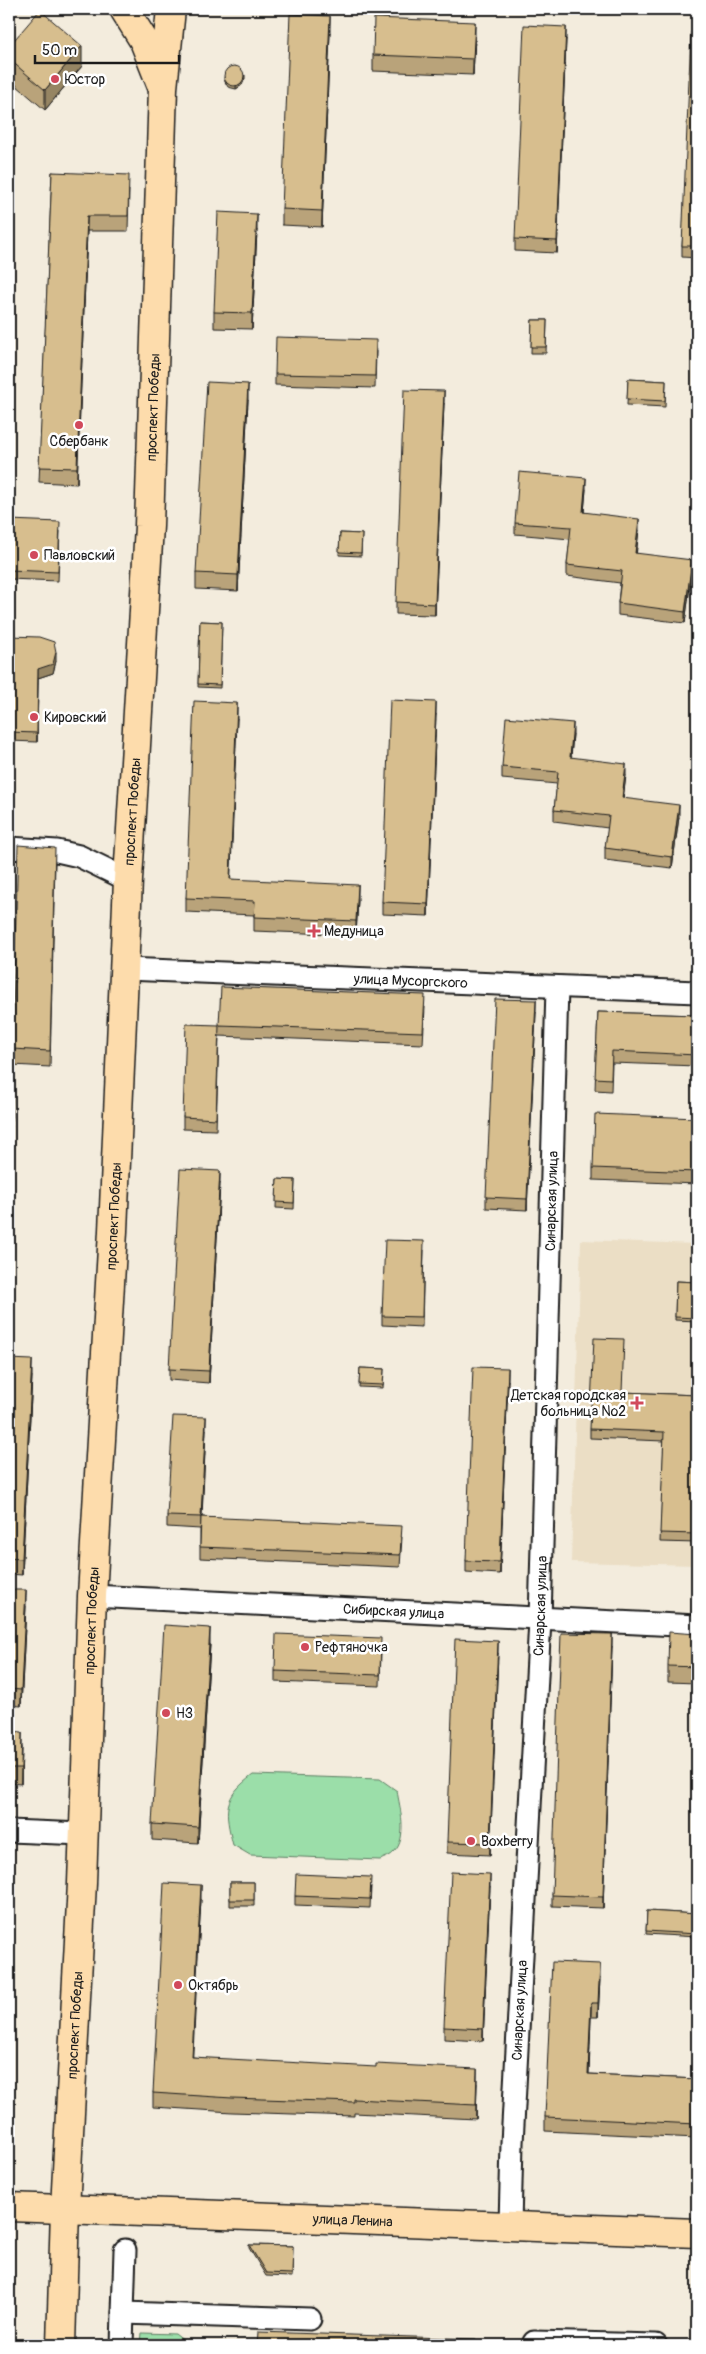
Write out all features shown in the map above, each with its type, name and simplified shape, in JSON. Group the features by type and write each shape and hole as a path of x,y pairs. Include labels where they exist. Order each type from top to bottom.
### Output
{"main road":[{"name":"проспект Победы","path":"124,9 144,42 163,88"},
{"path":"133,9 156,9"},
{"name":"проспект Победы","path":"61,2345 65,2209 92,1596 128,880 149,526 163,88 171,9"},
{"name":"улица Ленина","path":"9,2207 697,2233"}],"street":[{"path":"9,848 57,851 79,856 128,880"},
{"name":"улица Мусоргского","path":"125,969 697,992"},
{"name":"Синарская улица","path":"510,2225 540,1620 557,987"},
{"name":"Сибирская улица","path":"92,1596 540,1620 697,1626"},
{"path":"9,1830 83,1834"},
{"path":"122,2345 125,2250"},
{"path":"123,2313 310,2319"},
{"path":"534,2342 656,2345"}],"shaded area":[{"name":"Детская городская больница №2","path":"581,1240 697,1244 697,1565 571,1562"}],"green space":[{"path":"253,1775 380,1779 397,1791 402,1823 401,1839 398,1846 391,1855 380,1860 250,1855 233,1845 227,1813 228,1805 236,1790"},
{"path":"142,2333 175,2334 189,2345 141,2345"}],"building":[{"path":"40,10 82,46 45,90 9,59 9,46"},
{"path":"290,14 330,16 322,211 282,209"},
{"path":"374,18 475,22 473,59 373,55"},
{"path":"524,25 566,27 557,241 515,239"},
{"path":"691,32 697,33 697,246 682,246"},
{"path":"234,66 241,69 244,76 241,83 234,86 227,83 224,76 227,69"},
{"path":"52,172 129,175 128,216 87,216 77,468 39,467"},
{"path":"218,212 257,214 252,313 214,312"},
{"path":"532,320 547,320 546,347 531,347"},
{"path":"276,337 376,340 375,376 275,374"},
{"path":"628,379 666,381 665,401 627,399"},
{"path":"207,382 248,384 238,575 196,573"},
{"path":"404,390 444,391 435,604 396,602"},
{"path":"519,472 586,478 583,512 639,519 635,553 692,560 685,612 618,603 622,571 567,565 571,527 515,523"},
{"name":"Павловский","path":"9,520 60,522 58,572 9,570"},
{"path":"340,533 362,534 361,553 339,552"},
{"path":"200,621 222,622 220,685 198,684"},
{"path":"9,636 39,637 54,642 56,652 53,664 38,669 37,733 9,732"},
{"path":"390,700 436,702 428,904 382,902"},
{"path":"194,701 237,703 230,879 358,885 356,921 254,917 255,901 186,898"},
{"path":"506,717 573,723 570,757 626,764 622,798 679,805 672,857 605,848 609,816 554,810 558,772 502,767"},
{"path":"18,845 55,848 50,1051 12,1049"},
{"path":"221,987 425,995 423,1032 219,1025"},
{"path":"495,999 536,1000 527,1199 486,1197"},
{"path":"598,1012 697,1015 697,1055 612,1051 611,1079 595,1078"},
{"path":"186,1024 219,1025 216,1119 183,1117"},
{"path":"9,1068 13,1069 9,1143"},
{"path":"595,1114 697,1118 697,1172 593,1168"},
{"path":"180,1169 220,1171 209,1371 169,1369"},
{"path":"277,1179 295,1180 294,1203 276,1202"},
{"path":"385,1240 424,1241 422,1317 382,1316"},
{"path":"676,1281 697,1282 697,1318 675,1317"},
{"path":"594,1338 624,1339 622,1392 697,1395 697,1534 660,1533 664,1432 590,1429"},
{"path":"9,1359 32,1360 22,1559 9,1558"},
{"path":"473,1367 508,1368 500,1562 466,1561"},
{"path":"360,1368 384,1369 383,1385 359,1384"},
{"path":"173,1416 206,1417 201,1517 167,1516"},
{"path":"201,1517 402,1526 400,1555 200,1547"},
{"path":"9,1590 26,1590 21,1690 9,1689"},
{"path":"164,1625 210,1628 198,1827 152,1824"},
{"path":"669,1632 697,1634 697,1667 668,1666"},
{"path":"561,1633 612,1634 603,1897 552,1895"},
{"path":"276,1634 381,1638 380,1675 275,1671"},
{"path":"455,1639 498,1641 490,1843 447,1842"},
{"path":"9,1731 22,1732 21,1768 9,1768"},
{"path":"451,1872 490,1874 483,2029 444,2027"},
{"path":"296,1874 371,1877 370,1899 295,1896"},
{"path":"230,1882 254,1882 254,1900 230,1900"},
{"path":"164,1883 201,1885 192,2057 376,2067 376,2064 477,2069 476,2105 354,2099 354,2102 232,2098 153,2093"},
{"path":"647,1911 697,1914 697,1934 646,1931"},
{"path":"552,1962 600,1964 598,2003 591,2003 588,2074 697,2079 697,2124 545,2117"},
{"path":"249,2245 293,2246 292,2274 266,2273"},
{"path":"258,2332 476,2339 476,2345 257,2345"}],"place":[{"name":"Юстор","path":"55,79"},
{"name":"Сбербанк","path":"79,425"},
{"name":"Павловский","path":"34,555"},
{"name":"Кировский","path":"34,717"},
{"name":"Медуница","path":"314,931"},
{"name":"Детская городская больница №2","path":"637,1403"},
{"name":"Рефтяночка","path":"305,1647"},
{"name":"НЗ","path":"166,1713"},
{"name":"Boxberry","path":"471,1841"},
{"name":"Октябрь","path":"178,1985"}]}
